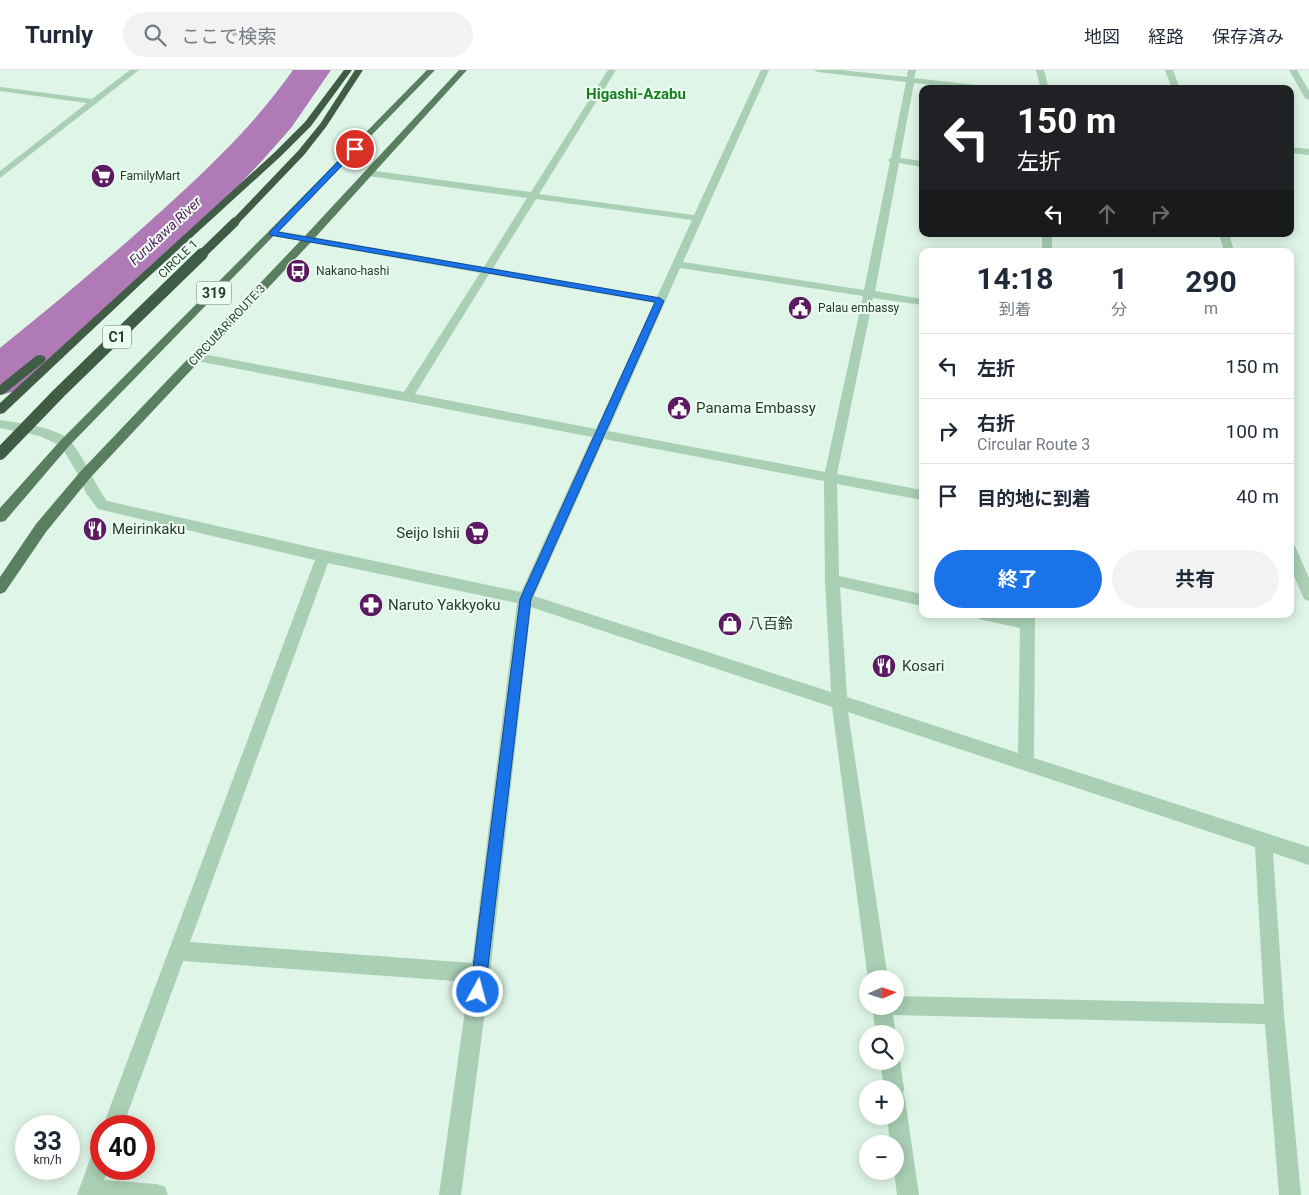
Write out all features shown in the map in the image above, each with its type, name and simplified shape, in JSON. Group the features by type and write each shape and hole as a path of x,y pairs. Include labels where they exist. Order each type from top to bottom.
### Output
{"highway":[{"name":"CIRCLE 1","path":"0,454 59,393 273,184 312,139 337,95 348,70"},
{"name":"CIRCLE 1","path":"0,410 278,154 337,95 359,70"},
{"path":"0,392 139,280"}],"main road":[{"name":"319","path":"0,518 65,443 414,93 431,70"},
{"name":"CIRCULAR ROUTE 3","path":"0,588 41,528 85,475 308,239 434,97 463,70"}],"street":[{"path":"0,175 135,70"},
{"path":"408,396 612,70"},
{"path":"450,1195 480,973 525,599 765,70"},
{"path":"818,70 912,75 971,85"},
{"path":"1040,70 1044,85"},
{"path":"1169,70 1175,85"},
{"path":"1293,70 1309,98"},
{"path":"877,970 839,702 832,580 830,477 869,293 893,160 912,75"},
{"path":"0,89 94,102"},
{"path":"1294,150 1309,152"},
{"path":"0,160 17,162"},
{"path":"893,160 919,164"},
{"path":"368,173 697,218"},
{"path":"273,233 660,301"},
{"path":"676,264 919,301"},
{"path":"197,357 919,494"},
{"path":"0,424 35,431 55,437 65,443 85,475 91,490 104,505 323,556 525,599 1309,856"},
{"path":"117,1115 323,556"},
{"path":"1294,560 1309,594"},
{"path":"832,580 919,599"},
{"path":"1026,764 1028,619"},
{"path":"1263,841 1274,1014 1290,1195"},
{"path":"178,951 480,973"},
{"path":"904,1006 1274,1014"},
{"path":"899,1125 908,1195"},
{"path":"93,1180 89,1192 158,1195"}],"waterway":[{"name":"Furukawa River","path":"0,377 108,285 212,188 277,119 312,70"}],"place":[{"name":"FamilyMart","path":"103,176"},
{"name":"Nakano-hashi","path":"298,271"},
{"name":"Palau embassy","path":"800,308"},
{"name":"Panama Embassy","path":"679,408"},
{"name":"Meirinkaku","path":"95,529"},
{"name":"Seijo Ishii","path":"477,533"},
{"name":"Naruto Yakkyoku","path":"371,605"},
{"name":"八百鈴","path":"730,624"},
{"name":"Kosari","path":"884,666"}],"district":[{"name":"Higashi-Azabu","path":"636,94"}],"route":[{"path":"355,149 273,233 660,301 525,599 478,992"}]}
